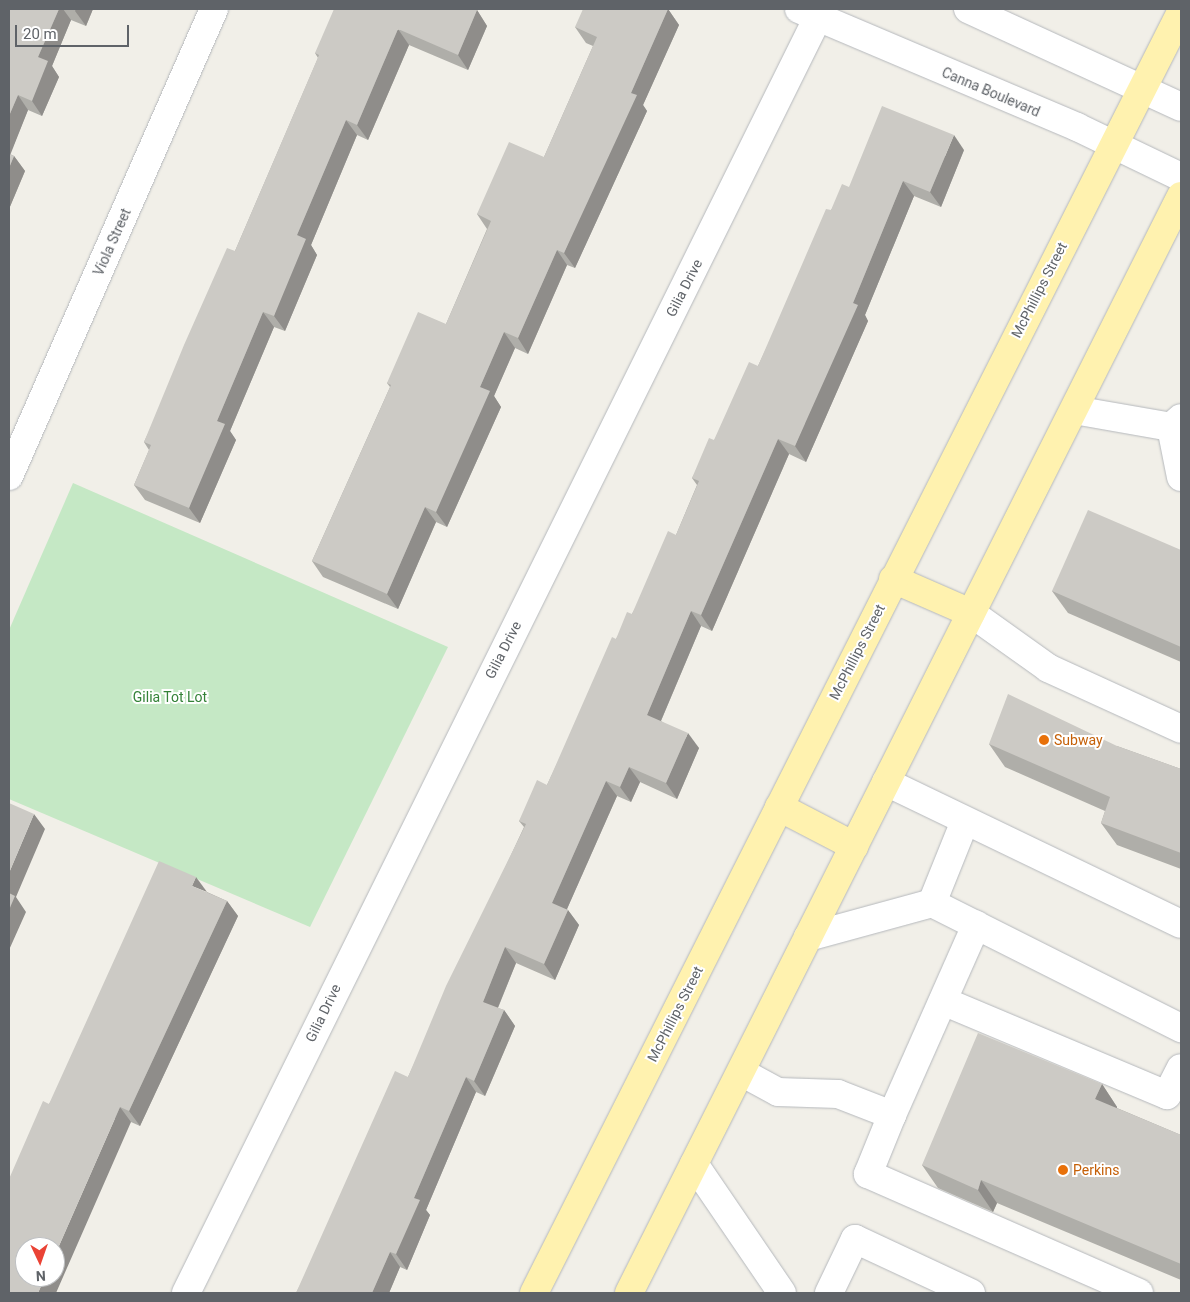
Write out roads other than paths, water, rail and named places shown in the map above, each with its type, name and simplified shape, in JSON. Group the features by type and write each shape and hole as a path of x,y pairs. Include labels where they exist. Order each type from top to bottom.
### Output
{"main road":[{"name":"McPhillips Street","path":"534,1293 1181,12"},
{"path":"629,1293 1181,196"},
{"path":"893,579 972,613"},
{"path":"779,806 854,846"}],"street":[{"name":"Viola Street","path":"9,476 214,9"},
{"path":"968,9 1181,107"},
{"name":"Canna Boulevard","path":"813,12 1181,178"},
{"name":"Gilia Drive","path":"186,1293 813,12"},
{"path":"1074,410 1176,422 1181,478"},
{"path":"972,613 1048,668 1181,729"},
{"path":"886,782 1181,924"},
{"path":"932,904 965,821"},
{"path":"808,937 932,904 1181,1028"},
{"path":"976,925 868,1174 1139,1293"},
{"path":"943,1001 1167,1095 1181,1068"},
{"path":"741,1072 778,1092 838,1094 892,1115"},
{"path":"694,1164 782,1293"},
{"path":"829,1293 855,1239 971,1293"}],"place":[{"name":"Subway","path":"1044,740"},
{"name":"Perkins","path":"1063,1170"}],"park label":[{"name":"Gilia Tot Lot","path":"170,697"}]}
